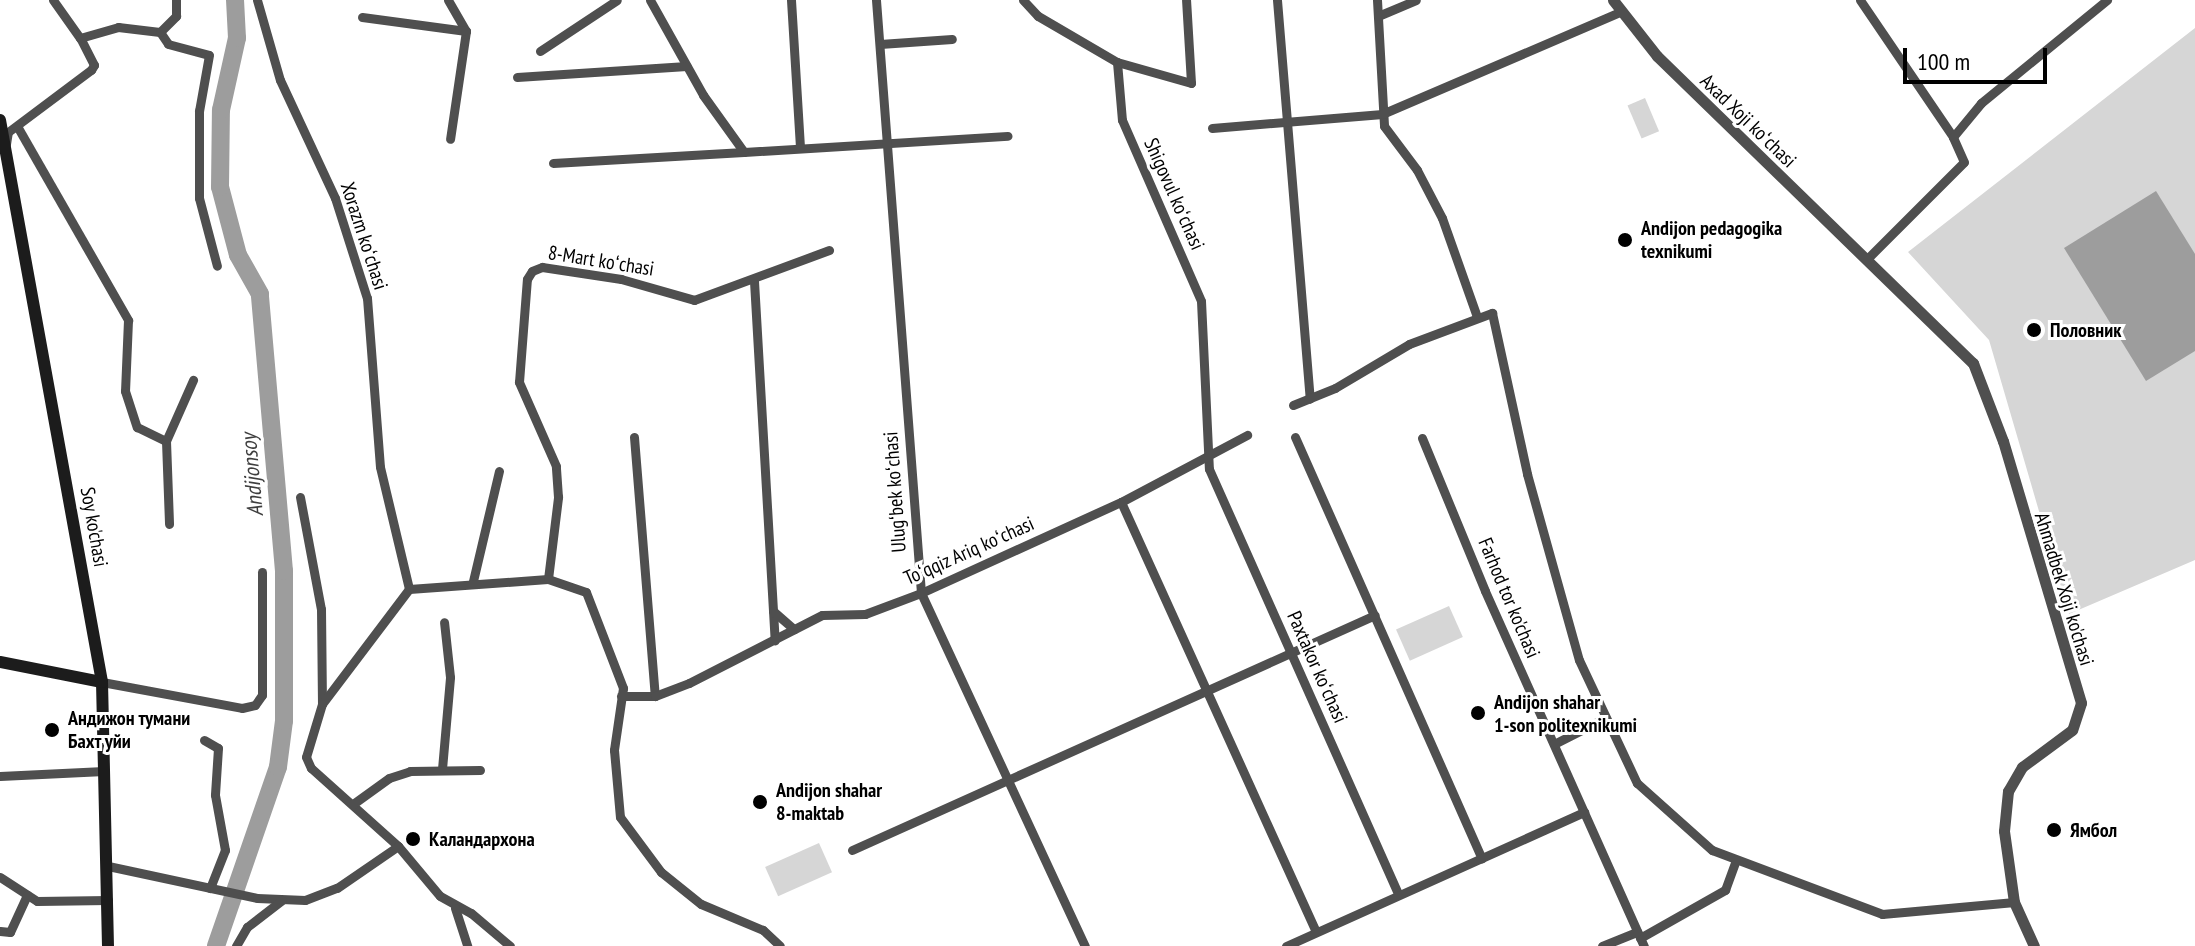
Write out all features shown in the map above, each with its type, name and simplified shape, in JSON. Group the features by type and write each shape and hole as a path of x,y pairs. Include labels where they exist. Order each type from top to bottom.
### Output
{"main road":[{"name":"Soy ko'chasi","path":"0,120 3,151 102,682 108,946"},
{"path":"0,662 102,682"}],"street":[{"path":"3,151 8,132 94,65 80,38 53,0"},
{"path":"160,32 176,16 176,0"},
{"name":"Xorazm koʻchasi","path":"257,0 280,80 335,198 367,298 380,467 409,589"},
{"path":"448,0 466,31 450,139"},
{"path":"540,51 617,0"},
{"path":"650,0 687,66 744,152"},
{"path":"791,0 800,148"},
{"name":"Ulugʻbek koʻchasi","path":"876,0 921,593 1085,946"},
{"path":"1023,0 1038,16 1117,62 1191,83 1186,0"},
{"path":"1277,0 1310,399"},
{"path":"1377,0 1382,114 1442,218 1477,317"},
{"path":"1378,16 1416,0"},
{"name":"Axad Xoji koʻchasi","path":"1613,0 1657,56 1869,257"},
{"path":"1860,0 1953,137 1964,162 1869,257"},
{"path":"1953,137 2015,71 2093,4 2107,0"},
{"path":"1212,128 1382,114 1620,12"},
{"path":"362,17 466,31"},
{"path":"80,38 118,27 160,32 168,44 209,55 199,111 199,198 217,266"},
{"path":"880,44 952,39"},
{"name":"Shigovul koʻchasi","path":"1117,62 1122,120 1201,301 1211,453"},
{"path":"517,77 687,66"},
{"path":"17,126 128,320 125,391 137,427 166,441"},
{"path":"553,163 1008,136"},
{"name":"8-Mart koʻchasi","path":"548,579 558,497 556,466 519,382 527,279 532,271 542,267 621,279 694,300 754,281 829,250"},
{"name":"Ahmadbek Xoji ko'chasi","path":"1869,257 1973,363 2003,441 2081,703 2072,730 2022,767 2008,791 2004,831 2014,902 2034,946"},
{"path":"754,281 775,640"},
{"path":"1293,405 1310,399 1409,344 1488,312 1494,317 1561,602 1579,660 1637,783 1692,835 1736,860 1882,914 2014,902"},
{"path":"169,524 166,441 193,380"},
{"name":"Toʻqqiz Ariq koʻchasi","path":"621,696 655,696 825,614 865,614 921,593 1121,502 1247,435"},
{"path":"634,437 655,696"},
{"path":"1295,437 1482,858"},
{"name":"Farhod tor ko'chasi","path":"1422,438 1640,939"},
{"name":"Paxtakor koʻchasi","path":"1211,453 1209,469 1398,894"},
{"path":"473,581 499,471"},
{"path":"300,497 321,609 322,704 306,757 311,768 398,846 455,908 467,946"},
{"path":"1121,502 1316,931"},
{"path":"102,682 242,708 255,705 262,695 262,572"},
{"path":"322,704 409,589 473,581 548,579 578,586 590,598 623,688 614,750 620,817 661,872 701,904 763,930 780,946"},
{"path":"772,609 794,629"},
{"path":"852,850 1375,615"},
{"path":"442,769 450,677 444,622"},
{"path":"1554,744 1605,718"},
{"path":"204,740 218,748 215,795 225,850 214,890"},
{"path":"353,804 389,778 442,769 480,770"},
{"path":"0,776 104,771"},
{"path":"1286,946 1584,812"},
{"path":"108,866 257,898 305,900 337,888 398,846"},
{"path":"1602,946 1640,939 1725,890 1736,860"},
{"path":"0,877 27,895 50,902 108,900"},
{"path":"0,931 10,932 27,895"},
{"path":"236,946 247,927 282,900"},
{"path":"455,908 471,913 510,946"}],"shaded area":[{"path":"2195,28 2195,560 2069,614 1989,340 1908,252"},
{"path":"1645,98 1659,131 1642,139 1628,105"},
{"path":"2156,191 2195,254 2195,351 2146,381 2064,248"},
{"path":"1449,606 1463,637 1410,661 1396,630"},
{"path":"819,843 832,872 778,896 765,867"}],"waterway":[{"name":"Andijonsoy","path":"216,946 278,767 284,721 284,571 260,294 238,255 220,187 221,110 237,38 235,0"}],"place":[{"name":"Andijon pedagogika texnikumi","path":"1625,240"},
{"name":"Половник","path":"2034,330"},
{"name":"Andijon shahar 1-son politexnikumi","path":"1478,713"},
{"name":"Андижон тумани Бахт уйи","path":"52,730"},
{"name":"Andijon shahar 8-maktab","path":"760,802"},
{"name":"Ямбол","path":"2054,830"},
{"name":"Каландархона","path":"413,839"}]}
